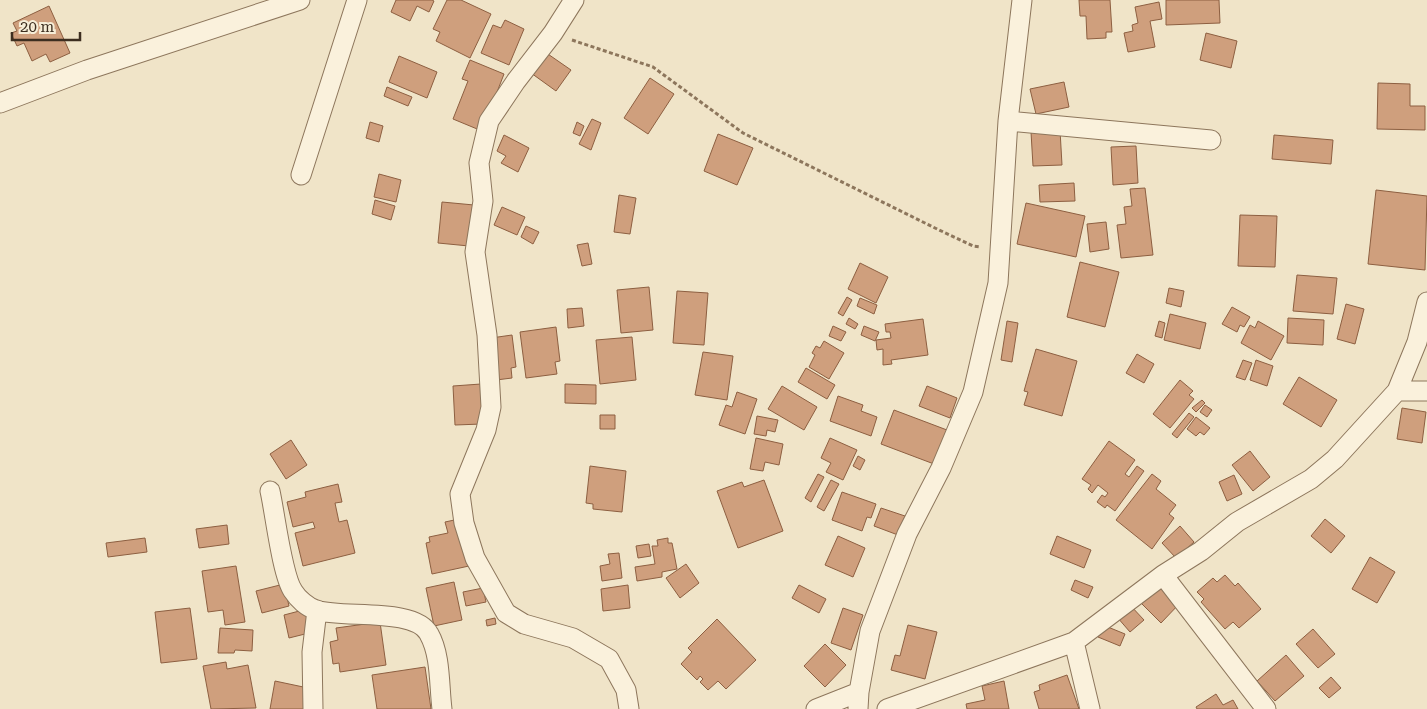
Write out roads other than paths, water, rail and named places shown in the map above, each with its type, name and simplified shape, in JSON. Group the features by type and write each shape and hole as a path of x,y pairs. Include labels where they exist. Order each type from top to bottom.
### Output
{"street":[{"path":"0,103 87,70 300,0"},
{"path":"301,175 357,0"},
{"path":"574,0 552,34 516,81 489,121 479,163 483,201 475,252 487,335 490,407 486,430 460,494 464,523 475,558 506,613 524,624 573,638 609,659 626,690 629,709"},
{"path":"816,709 859,700 874,622 907,534 941,468 973,392 998,283 1002,249 1008,121 1022,0"},
{"path":"1008,121 1211,140"},
{"path":"887,709 1074,642 1163,575 1201,551 1237,522 1311,479 1336,459 1397,391 1417,342 1427,302"},
{"path":"1397,391 1427,391"},
{"path":"270,491 284,565 292,590 301,601 317,610 394,617 423,625 430,634 436,654 442,709"},
{"path":"1163,575 1266,709"},
{"path":"314,709 312,652 317,610"},
{"path":"1074,642 1090,709"}]}
